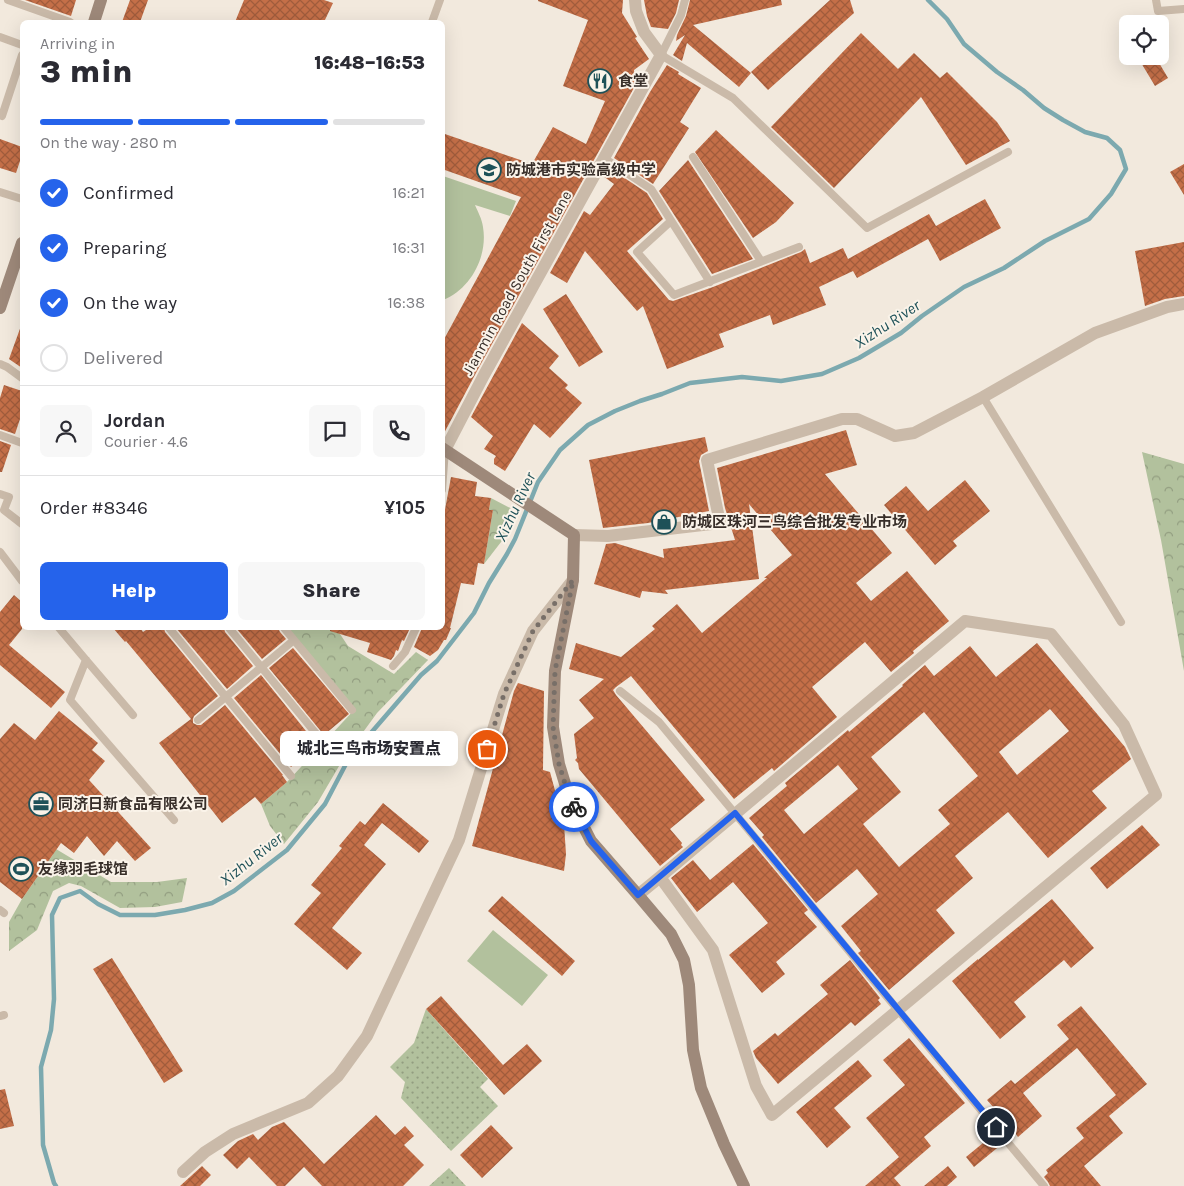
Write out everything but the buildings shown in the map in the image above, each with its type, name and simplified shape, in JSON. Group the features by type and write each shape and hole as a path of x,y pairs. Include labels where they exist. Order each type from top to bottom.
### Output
{"street":[{"path":"95,20 101,0"},
{"path":"635,0 636,12 644,32 661,54"},
{"name":"Jianmin Road South First Lane","path":"445,447 661,54"},
{"path":"0,308 20,250"},
{"path":"445,450 574,535 608,536 720,523 707,460 842,419 857,419 894,436 914,433 983,397 1095,333 1167,307 1184,304"},
{"path":"574,535 573,580 555,671 553,727 559,764 570,800 591,841 671,934 684,960 689,985 693,1050 700,1088 744,1186"},
{"path":"183,1172 205,1152 233,1134 308,1103 338,1076 367,1036 459,840 504,694 533,631 573,580"},
{"path":"638,895 965,621 1051,634 1124,724 1156,795 772,1115 756,1086 713,950 660,877"}],"lane":[{"path":"8,0 64,20"},
{"path":"433,20 440,0"},
{"path":"684,0 681,15 661,54 733,98 867,228 1008,152"},
{"path":"1156,0 1158,11 1184,9"},
{"path":"0,37 20,44"},
{"path":"0,115 2,116 18,79"},
{"path":"693,157 761,262"},
{"path":"604,158 651,189 710,282"},
{"path":"0,192 20,198"},
{"path":"671,221 637,252 674,295 798,247"},
{"path":"0,364 20,377"},
{"path":"983,397 1121,622"},
{"path":"0,435 20,442"},
{"path":"0,494 9,497 4,510 20,522"},
{"path":"0,552 20,578"},
{"path":"62,630 133,715"},
{"path":"171,630 291,776"},
{"path":"231,630 323,742"},
{"path":"286,630 352,710"},
{"path":"393,666 404,652 415,630"},
{"path":"198,720 294,640"},
{"path":"86,660 70,700 174,820"},
{"path":"620,692 659,722 1044,1186"}],"green space":[{"path":"445,177 516,201 510,216 475,205 483,227 483,249 480,260 469,280 453,295 445,299"},
{"path":"1142,452 1184,464 1184,671 1161,540"},
{"path":"491,498 516,511 508,533 484,564 493,510 489,510"},
{"path":"290,630 337,630 348,646 394,674 416,652 428,660 377,713 342,761 318,802 284,844 270,826 261,804 287,782 355,709"},
{"path":"56,849 111,882 157,882 187,878 182,902 155,907 120,908 81,886 69,883 53,891 37,930 9,951 9,922 22,899"},
{"path":"493,930 548,975 522,1006 467,961"},
{"path":"426,1009 488,1079 480,1087 498,1106 451,1151 401,1098 405,1082 390,1067 414,1043"},
{"path":"449,1168 466,1186 429,1186"}],"waterway":[{"name":"Xizhu River","path":"56,1186 43,1145 41,1067 51,1030 54,999 52,915 60,898 80,891 98,904 120,915 155,915 185,910 212,903 234,891 287,850 325,804 347,762 421,675 437,661 474,613 515,539 538,482 560,450 588,425 615,411 690,383 742,377 781,381 822,374 859,358 901,333 964,287 1004,268 1045,241 1089,219 1111,194 1126,169 1120,150 1107,138 1085,132 1044,108 1023,90 997,72 964,44 947,19 928,0"}],"way so far":[{"path":"487,749 504,694 533,631 573,580 555,671 553,727 559,764 574,807"}],"place":[{"name":"食堂","path":"600,81"},
{"name":"防城港市实验高级中学","path":"489,170"},
{"name":"防城区珠河三鸟综合批发专业市场","path":"664,522"},
{"name":"城北三鸟市场安置点","path":"487,749"},
{"name":"同济日新食品有限公司","path":"41,804"},
{"name":"友缘羽毛球馆","path":"21,869"}],"route":[{"path":"574,807 591,841 638,895 735,813 996,1127"}]}
